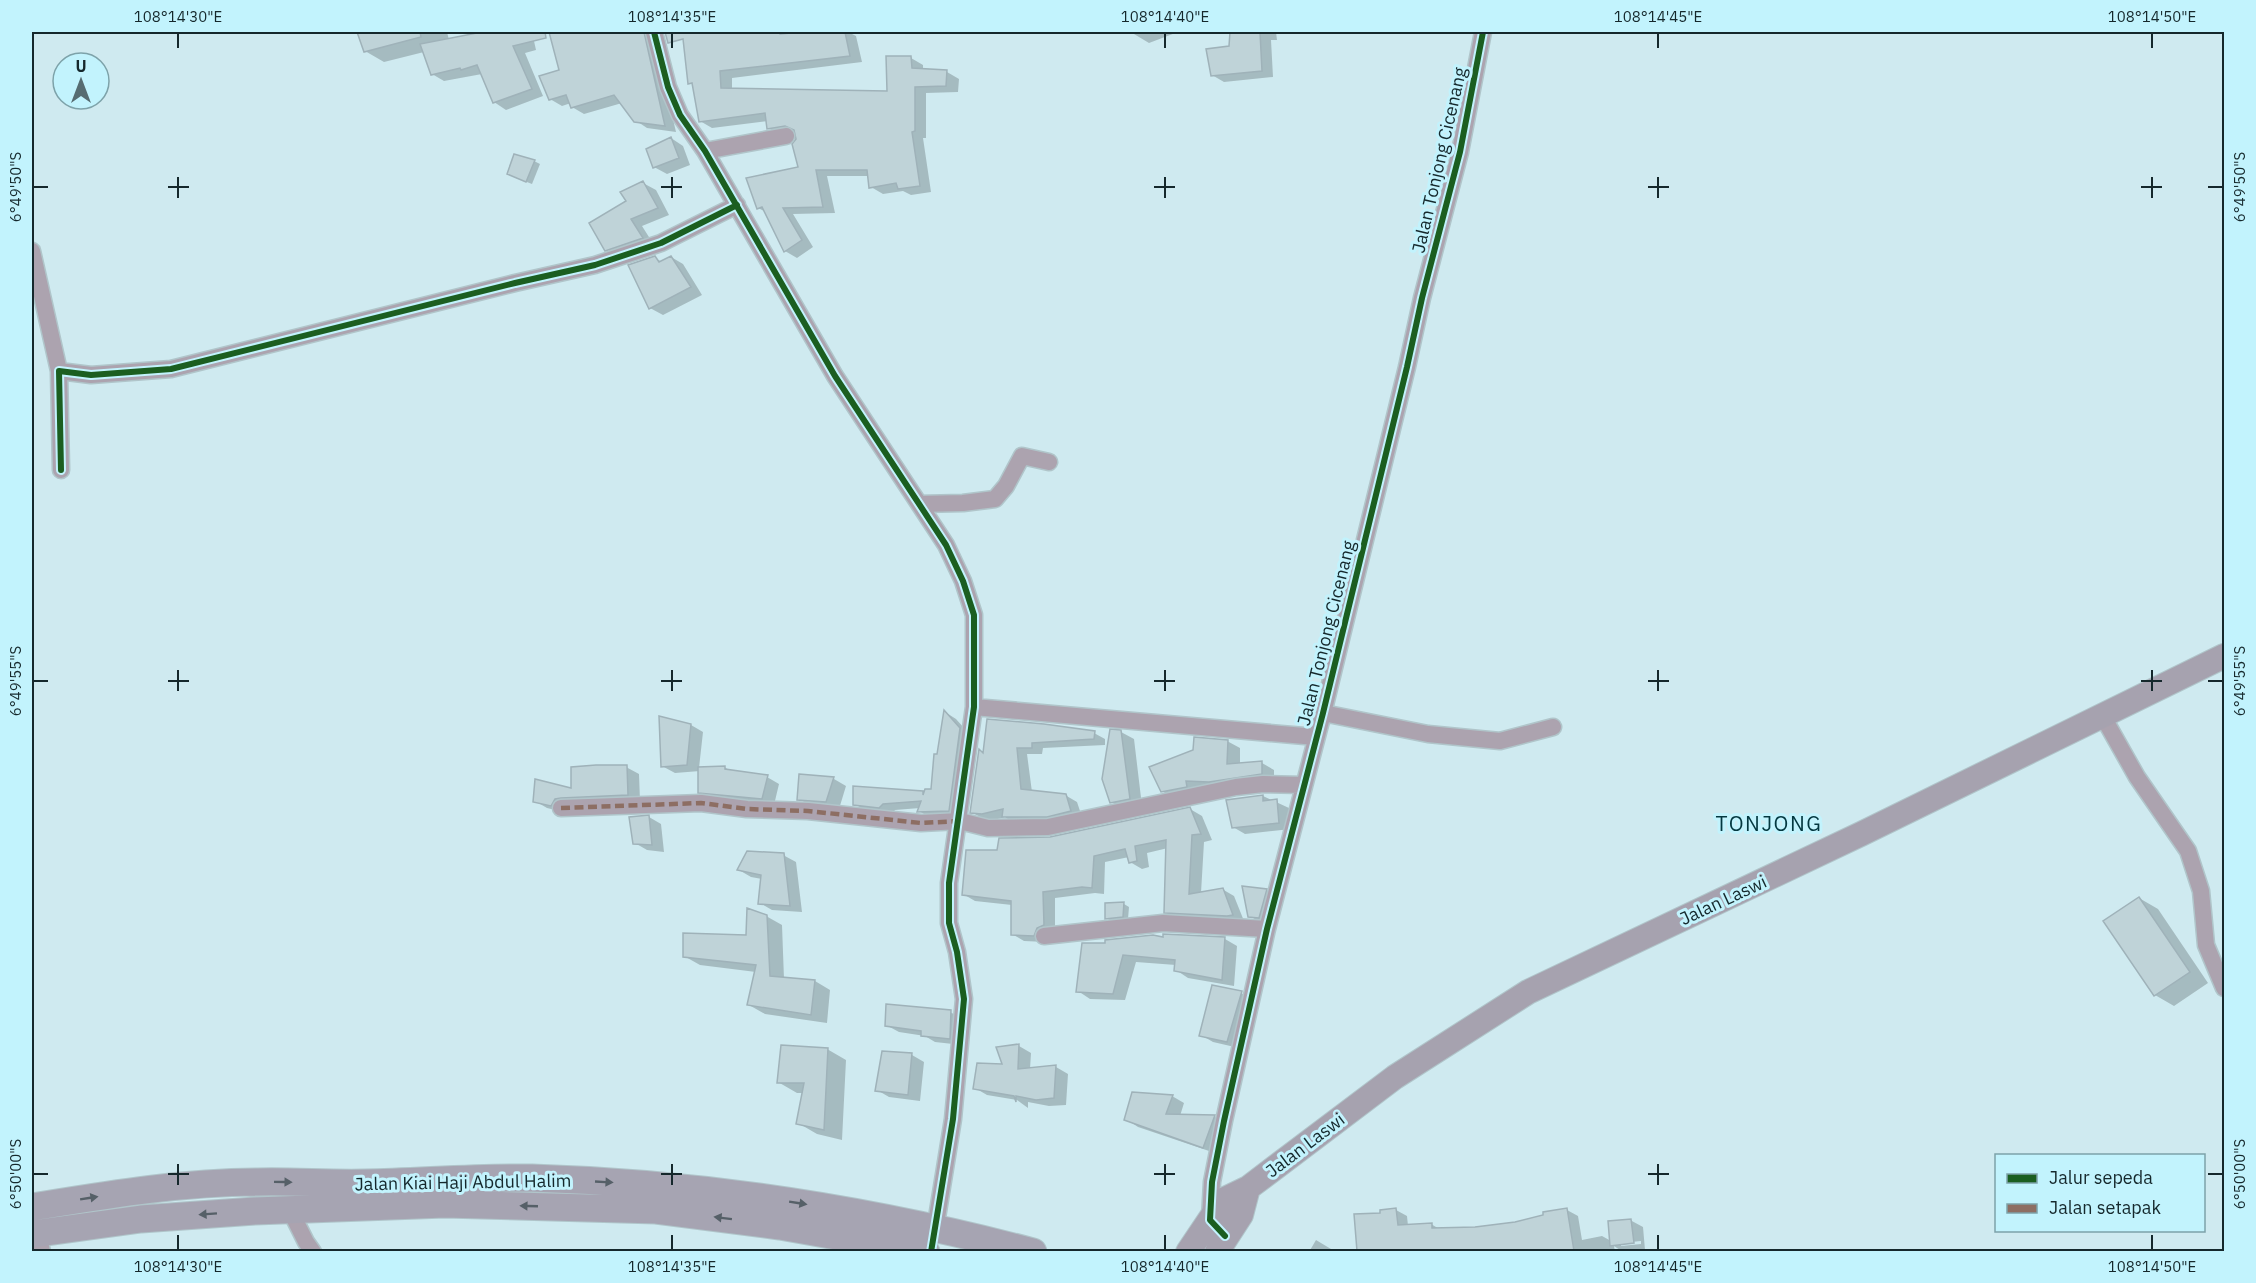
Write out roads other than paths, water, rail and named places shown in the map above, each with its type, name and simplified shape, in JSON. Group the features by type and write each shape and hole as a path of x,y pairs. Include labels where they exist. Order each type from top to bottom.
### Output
{"main road":[{"name":"Jalan Laswi","path":"1188,1251 1217,1236 1241,1215 1248,1188 1395,1077 1528,992 1861,834 2224,656"},
{"name":"Jalan Kiai Haji Abdul Halim","path":"32,1207 136,1191 256,1182 363,1183 530,1178 663,1186 792,1202 931,1243"},
{"name":"Jalan Kiai Haji Abdul Halim","path":"37,1239 141,1219 445,1204 656,1210 931,1243 1033,1251"}],"street":[{"path":"654,32 668,87 680,115 705,151 836,376 946,546 963,581 974,615 974,707 950,883 950,923 964,999 953,1119 931,1243"},
{"name":"Jalan Tonjong Cicenang","path":"1217,1236 1212,1182 1219,1144 1267,929 1323,712 1422,298 1460,152 1483,32"},
{"path":"705,151 786,136"},
{"path":"59,378 171,369 595,265 661,243 737,205"},
{"path":"32,251 59,378 61,470"},
{"path":"919,504 963,503 995,499 1006,486 1022,456 1049,462"},
{"path":"974,707 1316,737"},
{"path":"1323,712 1428,734 1500,741 1553,727"},
{"path":"2102,715 2137,777 2188,851 2200,891 2206,945 2224,988"},
{"path":"561,808 701,803 747,809 808,811 921,823 960,821 988,828 1047,827 1236,787 1263,784 1304,785"},
{"path":"1044,936 1163,923 1267,929"},
{"path":"290,1210 313,1251"}],"district":[{"name":"TONJONG","path":"1769,823"}]}
